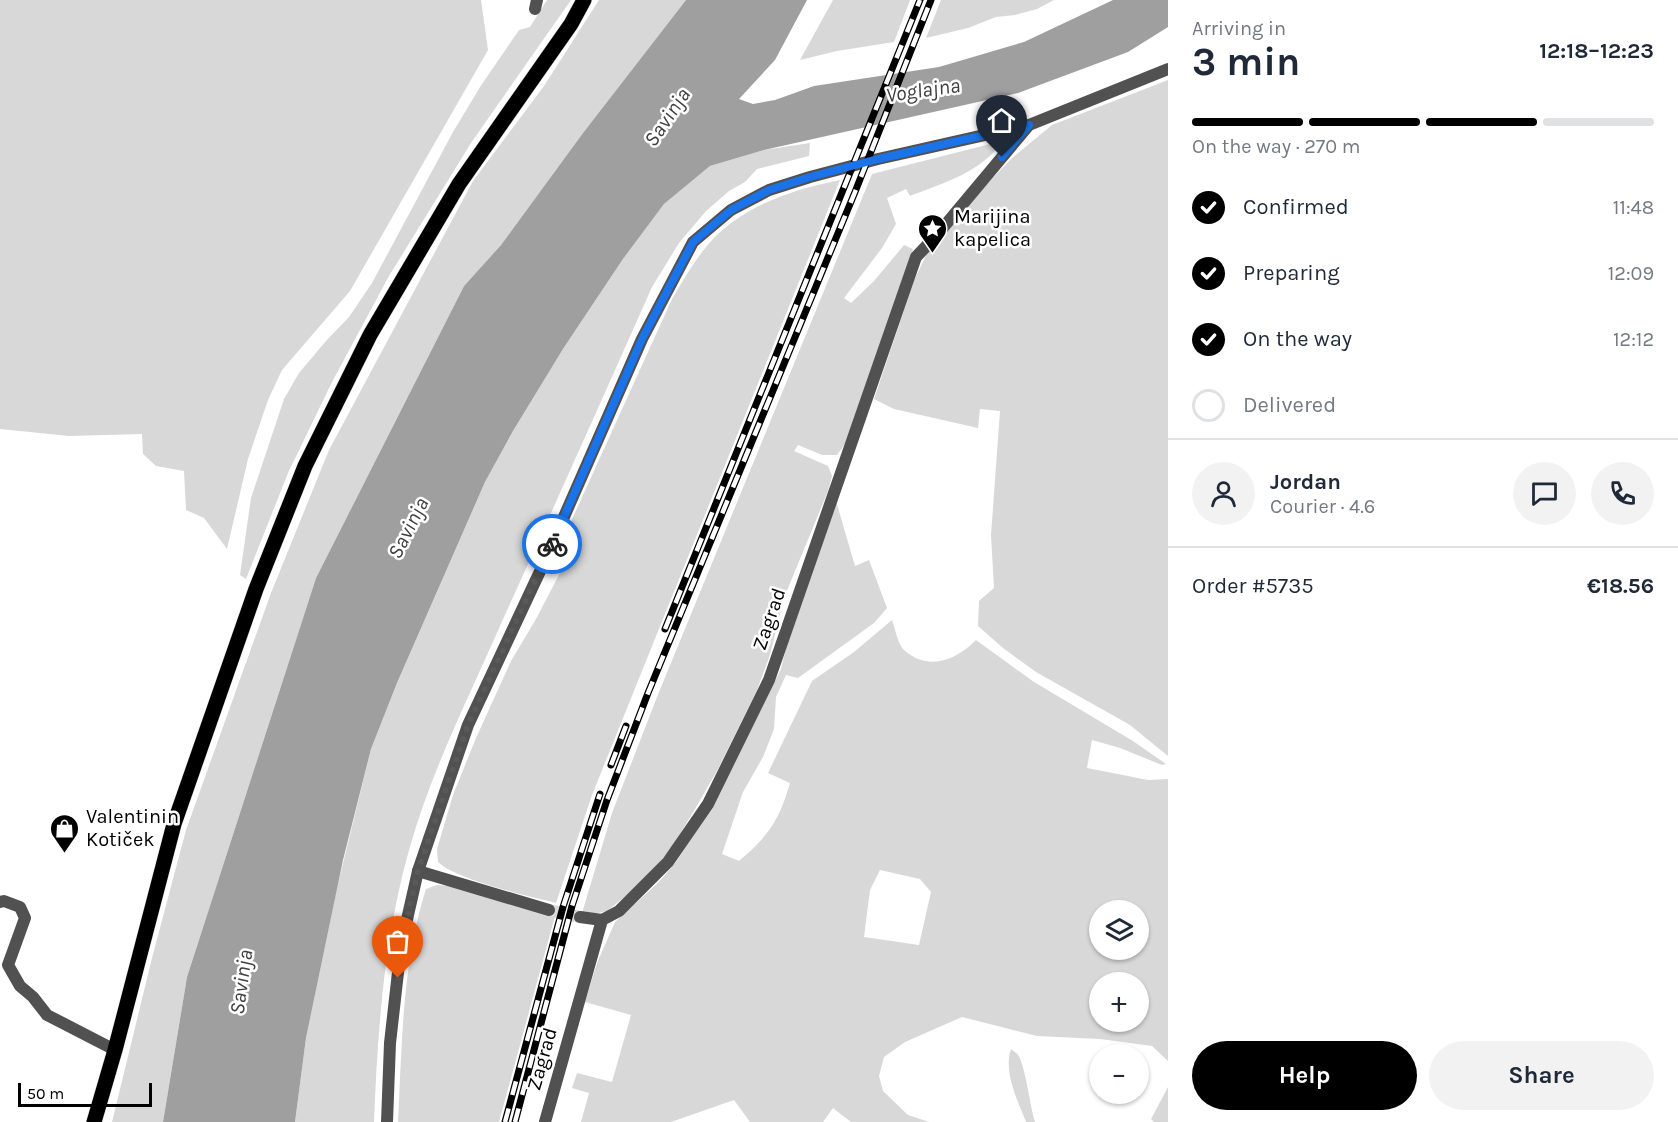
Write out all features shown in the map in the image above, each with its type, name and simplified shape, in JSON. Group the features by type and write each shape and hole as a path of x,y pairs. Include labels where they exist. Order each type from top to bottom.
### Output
{"main road":[{"path":"94,1122 116,1050 174,824 256,589 306,466 370,335 459,184 571,24 584,0"}],"street":[{"path":"387,1122 390,1043 401,946 418,871 468,725 542,567 642,339 693,242 731,210 769,190 878,159 1029,125 1168,69"},
{"name":"Zagrad","path":"545,1122 602,920 619,911 668,862 708,804 769,680 916,256 936,236 1029,125"},
{"path":"418,871 549,910"},
{"path":"0,902 4,901 20,907 25,918 8,965 20,986 33,997 46,1015 116,1050"},
{"path":"580,917 602,920"}],"shaded area":[{"path":"0,0 481,0 488,50 350,291 282,370 268,400 248,459 227,549 204,518 186,510 184,471 156,466 143,454 142,434 69,436 0,429"},
{"path":"547,0 571,0 471,143 389,276 332,382 288,473 246,579 240,575 251,498 284,399 299,373 349,317 372,283 453,132 480,87 519,30 530,27"},
{"path":"599,0 686,0 583,133 501,245 464,286 316,578 187,977 163,1122 112,1122 186,830 271,593 329,450 473,181 544,86"},
{"path":"833,0 910,0 894,42 837,51 800,60"},
{"path":"941,0 1054,0 1037,9 996,17 968,28 926,38"},
{"path":"1168,80 1168,756 1130,725 1036,672 978,626 979,601 994,588 991,535 1000,411 980,409 978,428 894,409 874,399 914,281 926,255 967,205 1011,159 1052,125"},
{"path":"1002,141 984,161 949,181 910,196 906,189 887,198 896,224 882,248 844,298 851,303 874,281 904,245 913,249 847,441 837,455 822,455 798,445 794,451 828,466 832,476 784,598 770,655 757,690 718,769 695,809 672,847 647,879 607,911 594,914 582,913 612,813 659,692 872,174"},
{"path":"810,143 809,156 757,169 745,182 729,191 706,211 679,243 652,287 455,725 416,827 405,863 390,936 381,1010 374,1122 295,1122 306,1038 337,888 371,749 397,683 485,482 563,349 623,259 664,204 710,166 764,150"},
{"path":"840,180 592,795 556,903 494,887 447,869 438,862 437,849 453,795 511,661 561,571 559,548 672,299 705,249 731,223 775,199"},
{"path":"836,501 855,566 869,560 887,608 874,623 798,678 786,675 776,697 774,729 763,757 743,792 722,854 739,861 765,835 782,808 790,783 768,773 812,681 854,652 892,620 902,648 913,657 923,661 942,661 960,653 976,640 1034,682 1133,741 1166,764 1162,765 1120,748 1092,740 1087,768 1148,780 1168,779 1168,1061 1149,1044 1037,1036 962,1017 905,1042 884,1057 879,1076 883,1091 908,1115 929,1122 851,1122 833,1108 823,1122 750,1122 734,1100 671,1122 581,1122 589,1093 572,1088 577,1073 612,1082 631,1015 585,1002 597,963 615,922 659,882 676,862 699,826 781,669 798,597","holes":["880,870 920,879 931,892 919,945 864,937 870,890"]},
{"path":"437,885 449,886 555,916 499,1122 398,1122 404,1004 412,946 426,889"},
{"path":"1011,1049 1018,1054 1021,1060 1035,1122 1026,1122 1012,1086 1009,1067"},
{"path":"1168,1087 1168,1122 1154,1122 1151,1119"}],"water":[{"path":"686,0 807,0 775,60 739,99 753,104 775,100 814,86 939,67 1024,42 1113,0 1168,0 1168,27 1128,52 1018,93 764,150 710,166 664,204 623,259 563,349 513,431 485,482 397,683 371,749 343,860 306,1038 295,1122 163,1122 187,977 316,578 464,286 501,245 583,133"}],"tunnel":[{"path":"549,910 580,917"}],"railway":[{"path":"665,629 920,0"},
{"path":"515,1122 572,906 607,800 648,693 855,192 931,0"},
{"path":"611,765 626,726"},
{"path":"505,1122 563,907 600,794"}],"way so far":[{"path":"398,978 401,946 418,871 468,725 552,544"}],"place":[{"name":"Marijina kapelica","path":"933,254"},
{"name":"Valentinin Kotiček","path":"65,854"}],"route":[{"path":"552,544 642,339 693,242 731,210 769,190 878,159 1029,125 1002,157"}],"water label":[{"name":"Voglajna","path":"923,90"},
{"name":"Savinja","path":"667,117"},
{"name":"Savinja","path":"408,528"},
{"name":"Savinja","path":"241,982"}]}
